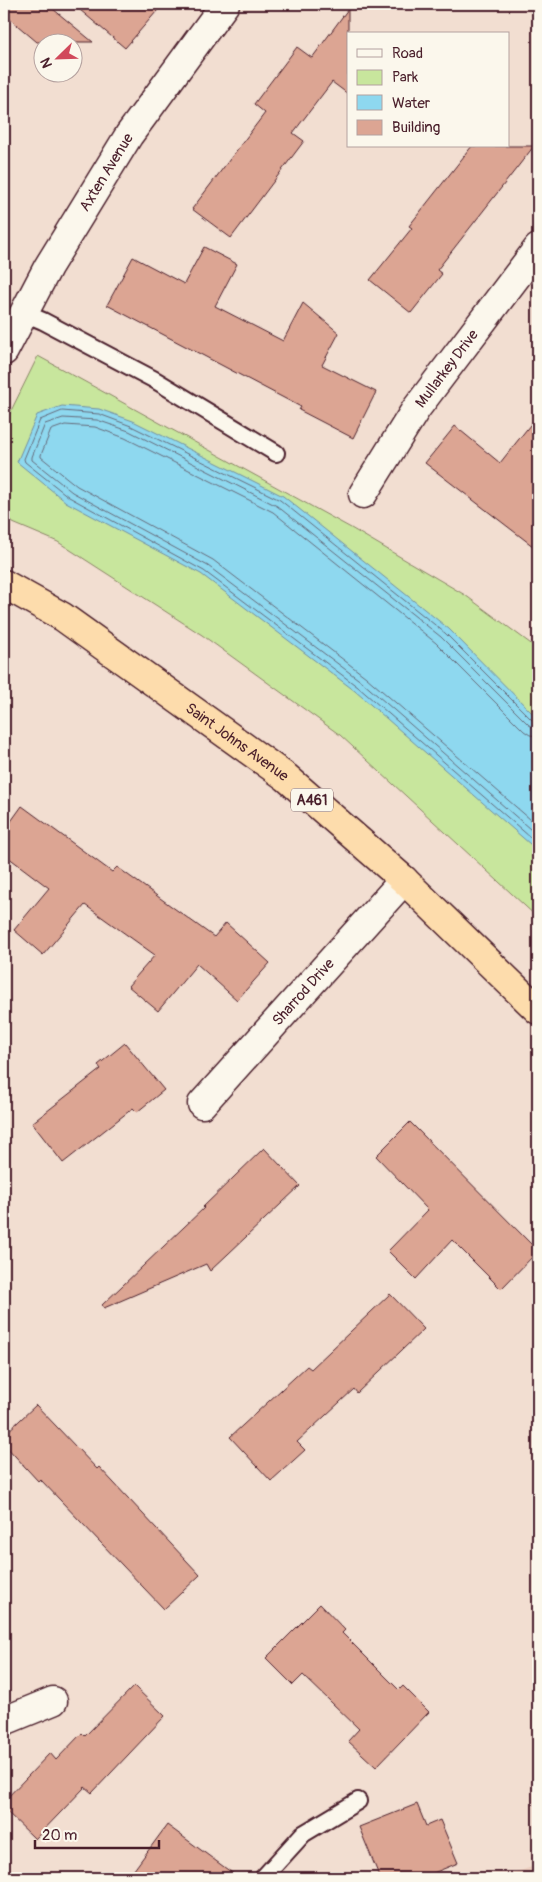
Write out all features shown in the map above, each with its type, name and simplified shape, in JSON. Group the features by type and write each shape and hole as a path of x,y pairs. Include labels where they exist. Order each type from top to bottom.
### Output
{"highway":[{"name":"Saint Johns Avenue","path":"4,584 63,616 286,777 404,880 538,1010"}],"street":[{"name":"Axten Avenue","path":"4,351 16,316 128,136 213,8"},
{"name":"Mullarkey Drive","path":"363,494 416,410 538,248"},
{"name":"Sharrod Drive","path":"202,1104 404,880"},
{"path":"4,1721 52,1701"}],"lane":[{"path":"16,316 43,321 155,380 276,453"},
{"path":"263,1878 303,1834 358,1801"}],"shaded area":[{"path":"538,1865 538,1878 499,1878"}],"green space":[{"path":"38,356 351,528 465,595 538,649 538,918 340,735 202,635 58,542 13,523 4,507 4,425"}],"water":[{"path":"62,406 99,409 133,421 283,496 449,629 538,719 538,851 355,691 201,574 66,502 17,462 37,415"}],"building":[{"path":"4,4 47,4 81,32 32,32 32,38 4,14"},
{"path":"73,4 163,4 125,48"},
{"path":"348,9 347,93 332,82 293,133 304,141 231,238 192,209 265,113 254,104 297,47 312,58"},
{"path":"82,33 93,42 82,42"},
{"path":"534,146 437,270 442,274 411,313 370,280 412,228 409,226 470,148"},
{"path":"204,247 237,264 215,306 283,341 303,303 339,333 322,365 376,392 353,438 299,410 301,407 107,305 133,257 184,284"},
{"path":"538,415 538,550 425,463 455,426 500,463"},
{"path":"22,806 112,872 117,867 214,937 226,923 270,963 237,1000 197,964 158,1011 128,986 155,955 85,905 43,955 14,930 49,888 4,854 4,831"},
{"path":"125,1043 164,1090 137,1112 133,1108 63,1163 32,1123 101,1069 98,1065"},
{"path":"410,1122 538,1251 501,1289 452,1240 416,1279 388,1251 428,1210 376,1156"},
{"path":"264,1148 300,1186 210,1271 206,1264 104,1308 102,1305"},
{"path":"390,1294 424,1329 357,1393 354,1389 297,1442 305,1450 271,1481 230,1437 307,1366 311,1369"},
{"path":"36,1405 97,1469 99,1467 200,1575 164,1609 4,1444 4,1435"},
{"path":"320,1604 345,1630 342,1633 399,1690 403,1686 429,1712 376,1767 348,1741 359,1729 303,1675 293,1685 266,1658"},
{"path":"134,1686 165,1716 92,1793 85,1787 35,1839 4,1809 4,1801 50,1753 56,1760 82,1733 85,1736"},
{"path":"417,1804 426,1826 440,1820 458,1863 421,1878 380,1878 359,1827"},
{"path":"167,1825 239,1878 128,1878"}]}
